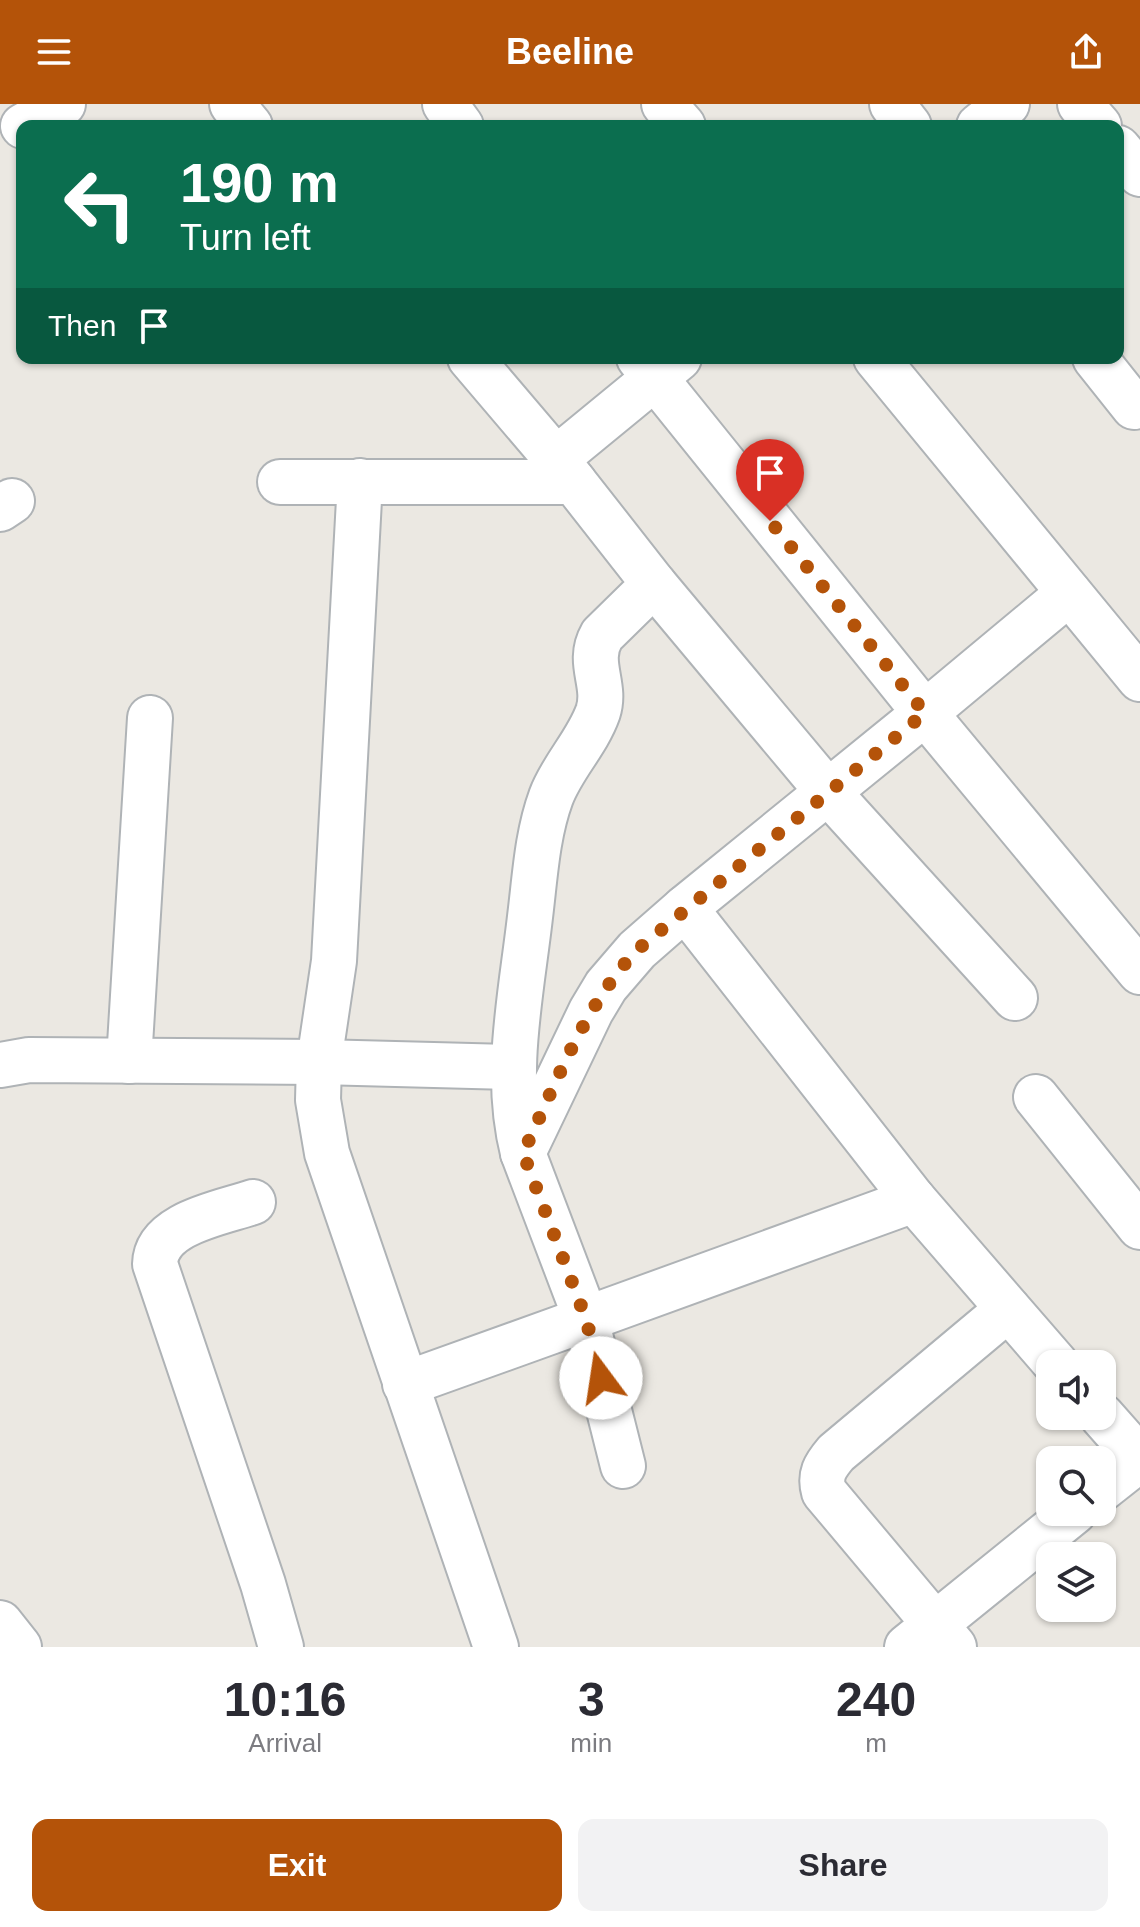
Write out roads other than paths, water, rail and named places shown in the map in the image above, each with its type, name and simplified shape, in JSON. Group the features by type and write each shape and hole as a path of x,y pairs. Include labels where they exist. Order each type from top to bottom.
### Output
{"street":[{"path":"232,104 245,120"},
{"path":"664,104 678,120"},
{"path":"892,104 904,120"},
{"path":"987,120 1007,104"},
{"path":"1080,104 1094,120"},
{"path":"1124,155 1140,174"},
{"path":"475,364 828,792 1015,998"},
{"path":"280,482 565,470 657,364 925,713 1140,972"},
{"path":"881,364 1140,679"},
{"path":"1100,364 1134,407"},
{"path":"360,481 334,961 319,1062 318,1100 327,1153 496,1647"},
{"path":"623,1466 586,1319 523,1153 516,1127 512,1067 542,823 562,772 593,724 599,708 601,692 594,658 597,645 602,635 654,584"},
{"path":"523,1153 591,1011 606,986 637,950 1069,593"},
{"path":"129,1061 150,718"},
{"path":"685,908 914,1200 1044,1350"},
{"path":"0,1065 29,1060 512,1067"},
{"path":"1036,1097 1140,1227"},
{"path":"405,1384 914,1200"},
{"path":"253,1202 178,1228 159,1244 155,1264 258,1569 281,1647"},
{"path":"1008,1309 836,1453 824,1467 820,1480 824,1492 932,1640 1058,1526"},
{"path":"1114,1430 1140,1459 1116,1478"},
{"path":"0,1623 19,1647"}]}
